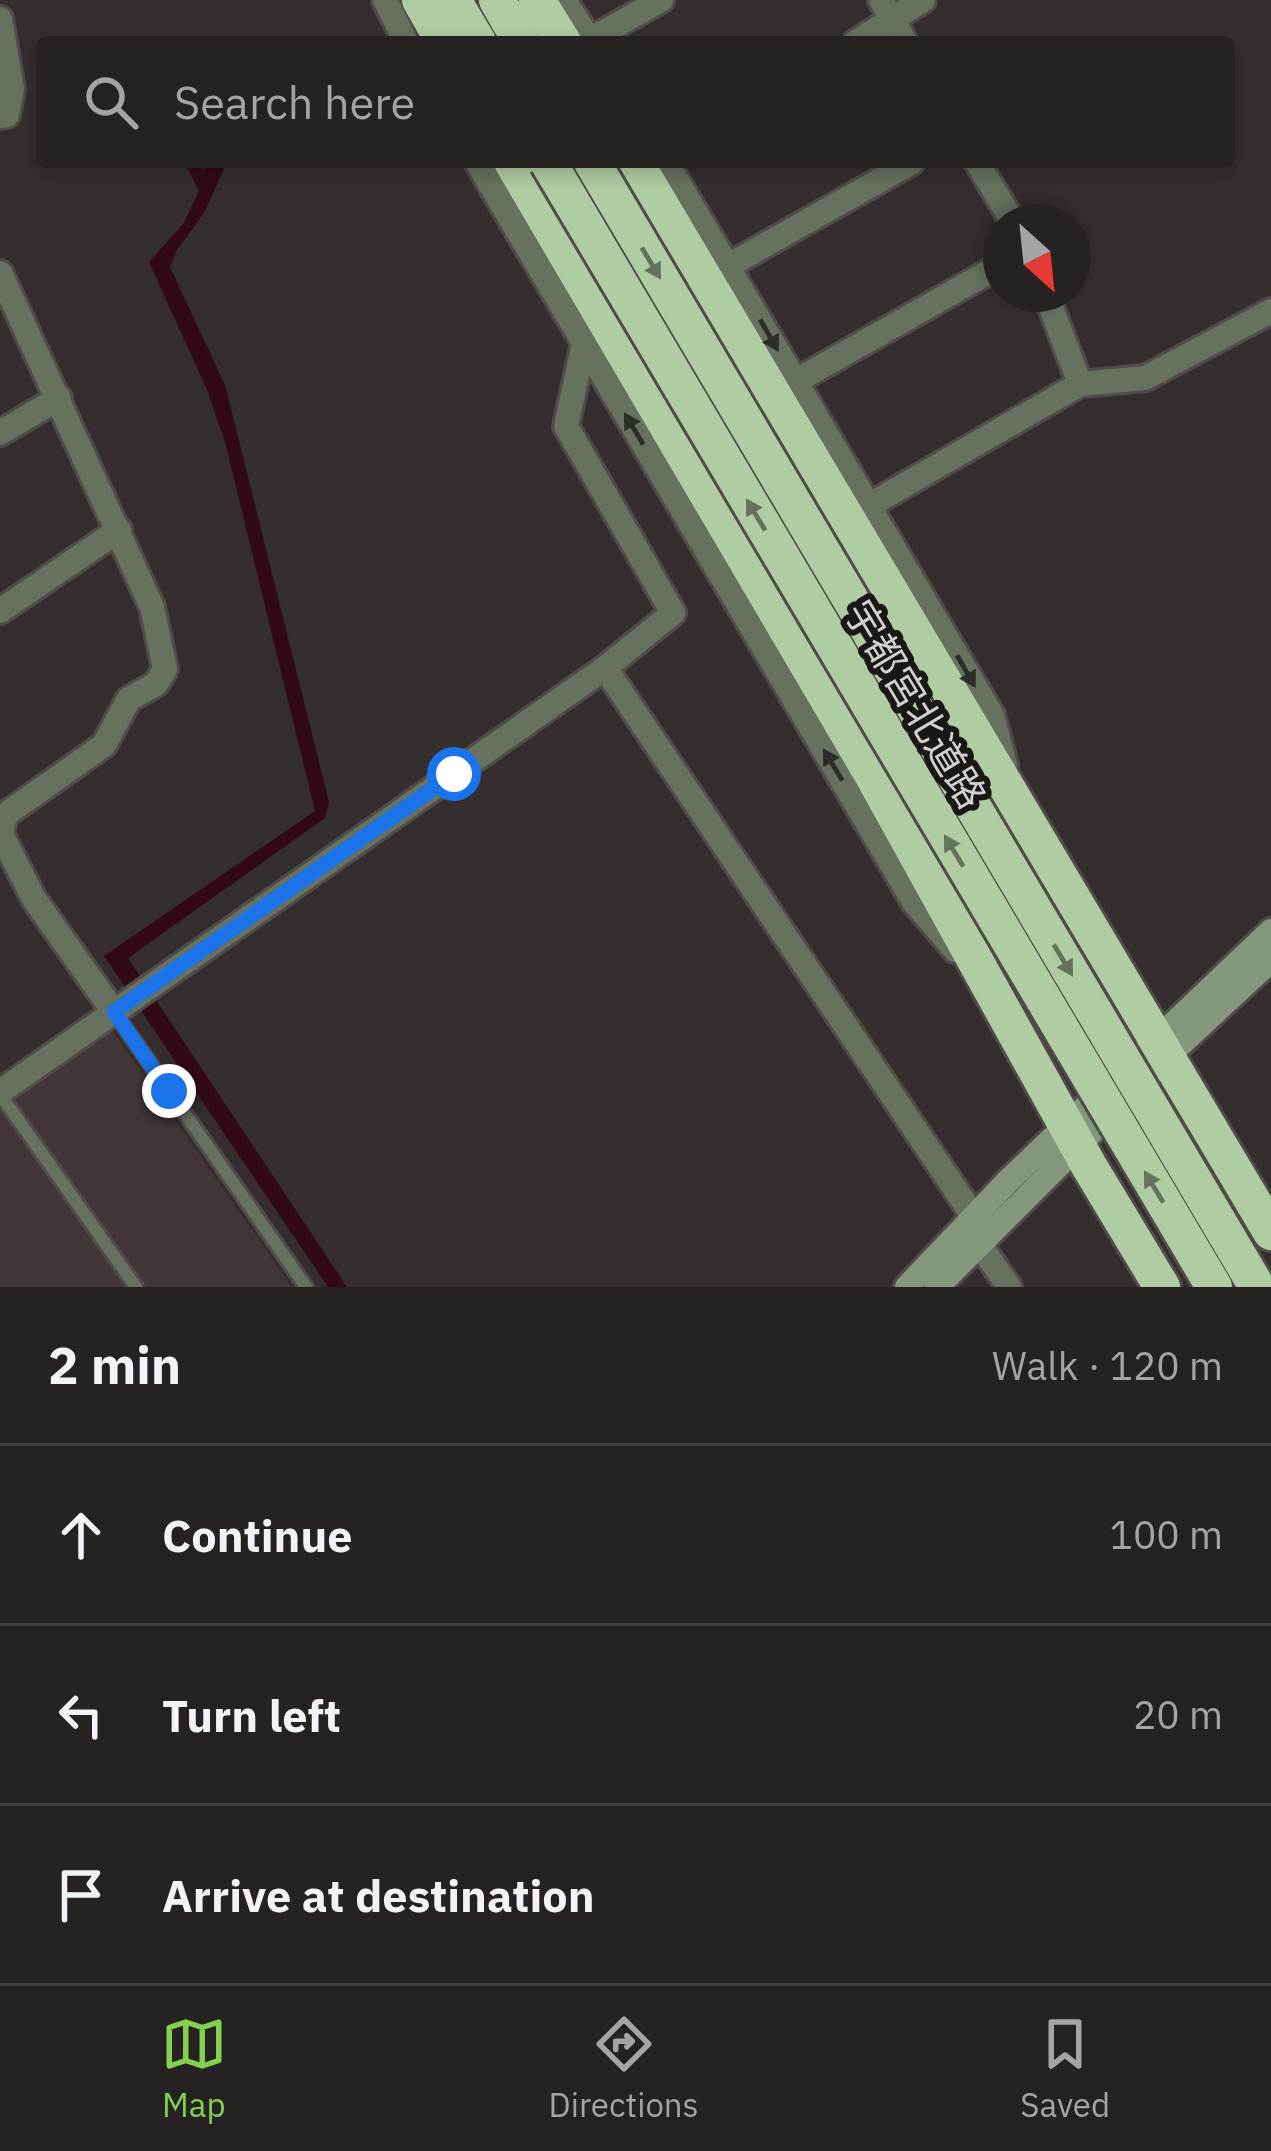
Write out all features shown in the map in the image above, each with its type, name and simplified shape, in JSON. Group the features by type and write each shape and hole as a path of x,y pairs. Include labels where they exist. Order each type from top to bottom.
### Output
{"highway":[{"path":"420,0 441,36"},
{"path":"453,0 474,36"},
{"path":"497,0 518,36"},
{"path":"537,0 576,36"},
{"path":"516,168 873,776 1162,1287"},
{"name":"宇都宮北道路","path":"552,168 1214,1287"},
{"name":"宇都宮北道路","path":"596,168 1257,1287"},
{"path":"639,168 1271,1232"}],"street":[{"path":"385,0 403,36"},
{"path":"564,0 579,36"},
{"path":"591,36 661,0"},
{"path":"867,36 923,0"},
{"path":"0,19 12,89 7,115 0,116"},
{"path":"481,168 914,902 996,997"},
{"path":"670,168 992,715 1015,800"},
{"path":"728,266 901,168"},
{"path":"980,168 1002,204"},
{"path":"0,273 152,607 165,669 156,684 129,698 104,745 2,816 1,834 34,899 114,1012"},
{"path":"796,382 983,275"},
{"path":"870,505 1080,385 1145,378 1271,311"},
{"path":"1053,312 1080,385"},
{"path":"0,1093 605,668 673,613 566,426 584,343"},
{"path":"0,433 58,398"},
{"path":"0,611 119,530"},
{"path":"605,668 974,1217 980,1245 1009,1287"},
{"path":"937,1287 1079,1146 1163,1046 1271,931"},
{"path":"1163,1046 1271,960"},
{"path":"1192,1096 1271,1200"},
{"path":"908,1287 974,1217 1079,1146"},
{"path":"1079,1146 1151,1287"}],"lane":[{"path":"114,1012 306,1287"},
{"path":"0,1093 136,1287"}],"shaded area":[{"path":"188,168 224,168 204,213 170,267 225,385 329,802 325,818 128,958 347,1287 328,1287 104,956 315,811 225,442 207,390 149,262 183,224 199,191"},
{"path":"112,1030 292,1287 0,1287 0,1105"}],"route":[{"path":"169,1091 114,1012 454,774"}]}
